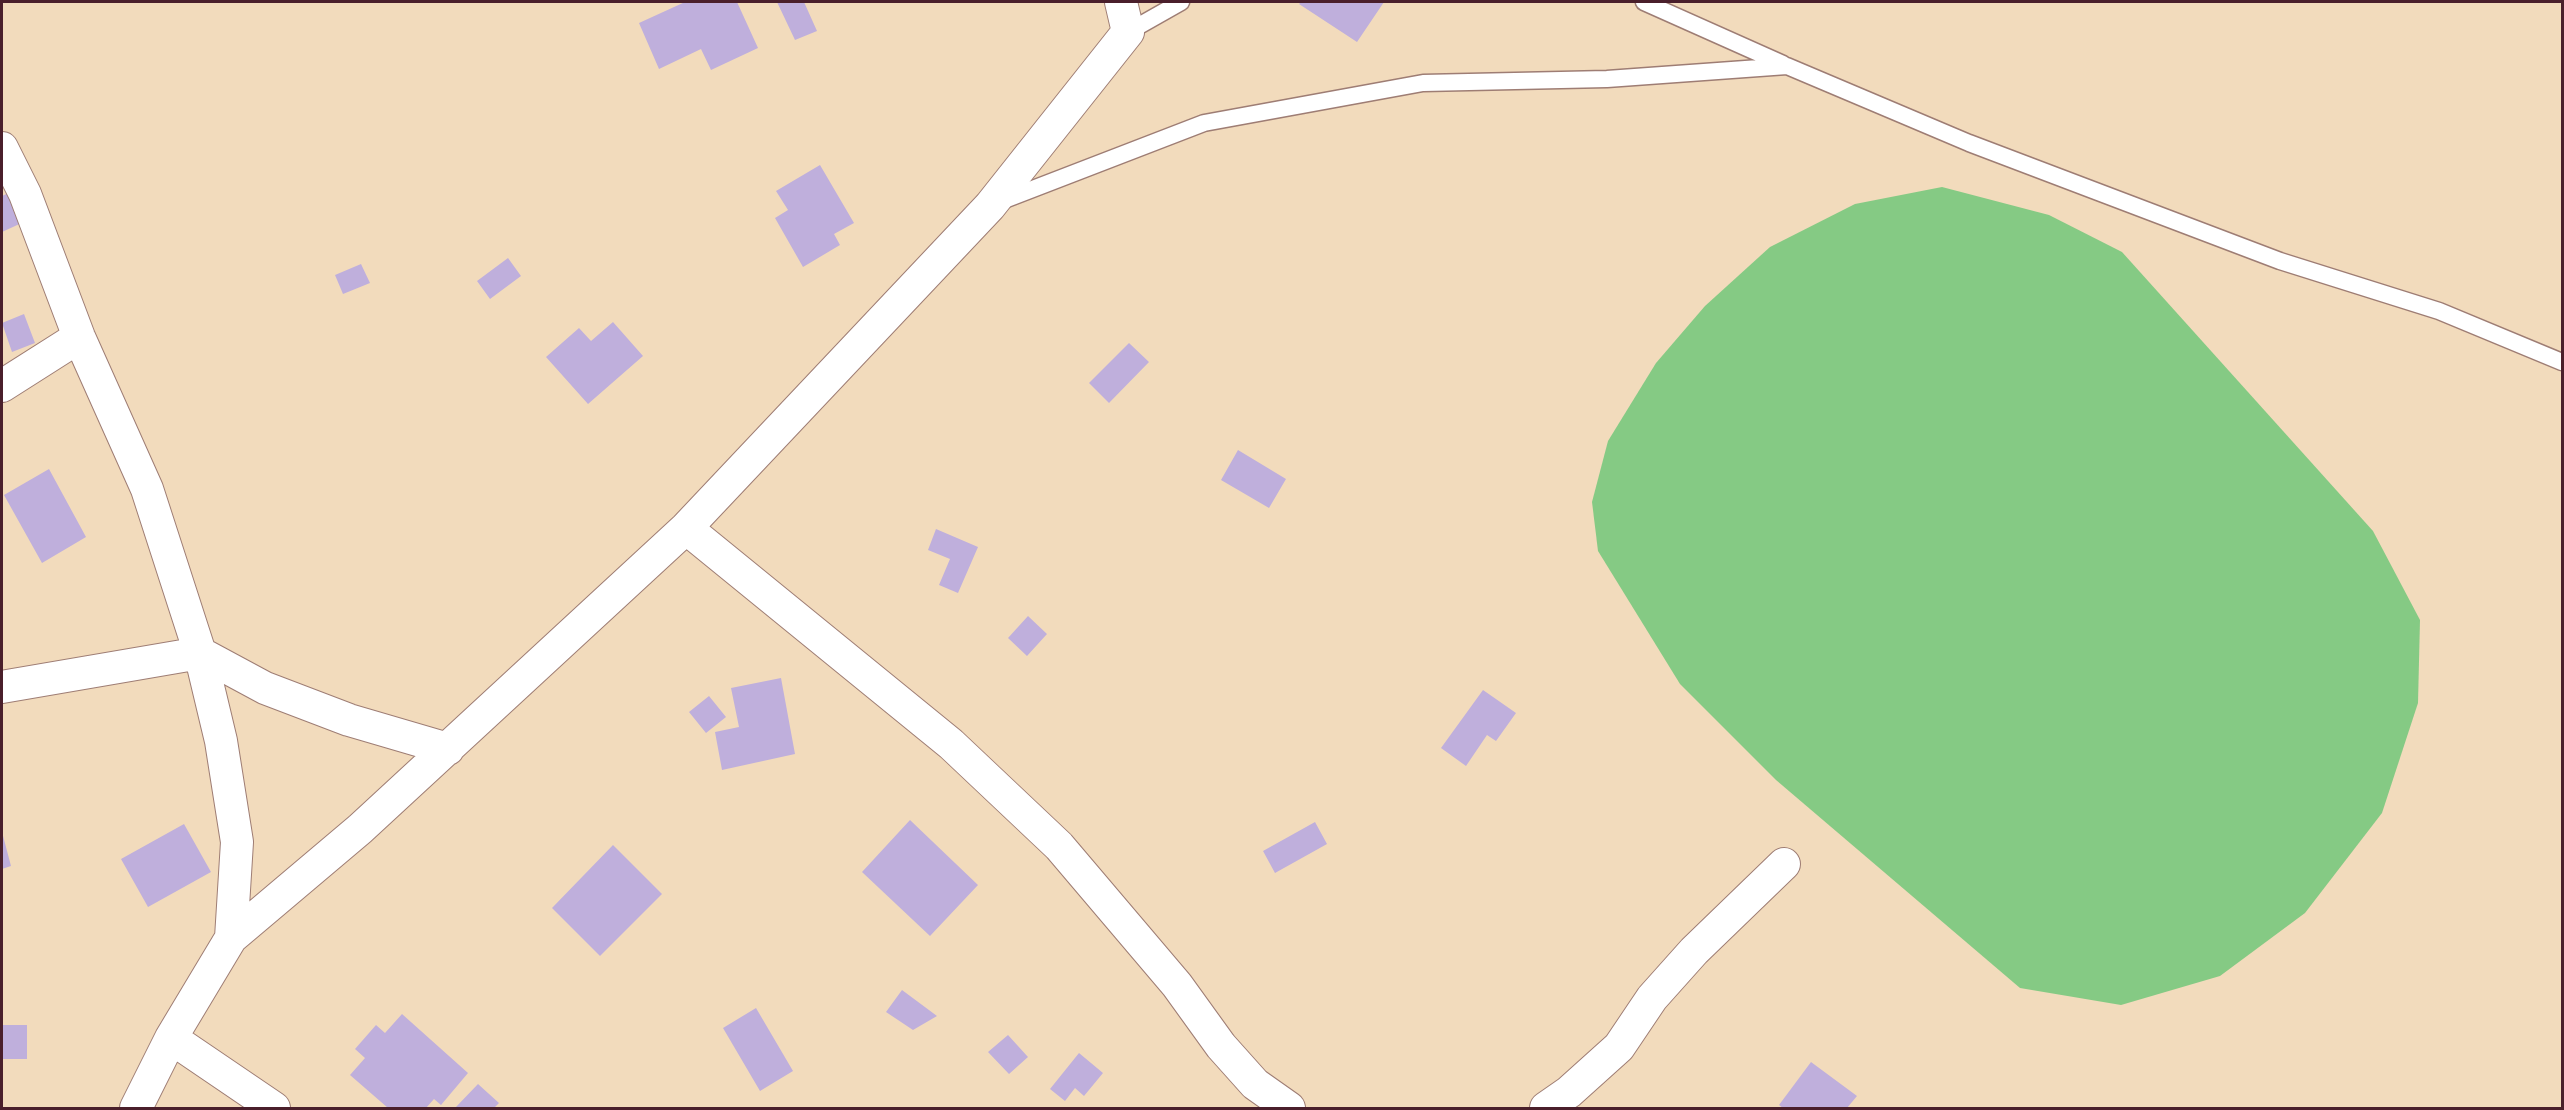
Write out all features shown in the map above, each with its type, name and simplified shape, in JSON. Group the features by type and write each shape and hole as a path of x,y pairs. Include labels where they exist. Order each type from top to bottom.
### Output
{"street":[{"path":"136,1108 171,1038 231,938 360,829 686,528 990,206 1128,32 1121,2"},
{"path":"2,148 25,194 79,337 147,489 200,653 221,741 237,842 231,938"},
{"path":"2,386 79,337"},
{"path":"686,528 951,744 1059,846 1177,986 1221,1046 1255,1084 1289,1108"},
{"path":"2,687 200,653 265,688 349,720 448,749"},
{"path":"1545,1108 1569,1092 1619,1047 1652,998 1666,982 1694,951 1784,864"},
{"path":"171,1038 274,1108"}],"lane":[{"path":"1128,32 1139,2"},
{"path":"1128,32 1181,2"},
{"path":"1644,2 1787,66 2002,155 2280,261 2439,311 2562,362"},
{"path":"990,206 1204,123 1423,83 1607,79 1787,66"}],"green space":[{"path":"1942,187 2049,215 2122,252 2373,531 2420,620 2418,703 2382,813 2305,913 2220,976 2121,1005 2020,988 1776,780 1680,684 1598,551 1592,502 1608,441 1656,363 1705,306 1770,247 1855,204"}],"building":[{"path":"685,2 737,2 758,48 711,70 701,49 659,69 639,23"},
{"path":"777,2 804,2 817,31 795,40"},
{"path":"1301,2 1384,2 1357,42 1299,4"},
{"path":"820,165 854,223 834,234 840,245 803,267 775,218 788,210 776,191"},
{"path":"13,191 26,221 2,232 2,196"},
{"path":"508,258 521,276 490,299 477,281"},
{"path":"361,264 370,283 343,294 335,275"},
{"path":"24,314 35,343 12,352 2,323"},
{"path":"613,322 643,356 588,404 546,357 579,328 591,341"},
{"path":"1129,343 1149,362 1109,403 1089,383"},
{"path":"1238,450 1286,479 1269,508 1221,480"},
{"path":"49,469 86,537 42,563 4,495"},
{"path":"936,529 978,547 958,593 939,585 950,559 928,550"},
{"path":"1028,616 1047,634 1027,656 1008,638"},
{"path":"781,678 795,754 722,770 715,732 739,727 731,688"},
{"path":"1483,690 1516,713 1496,741 1487,735 1466,766 1441,748"},
{"path":"709,696 726,717 706,733 689,712"},
{"path":"910,820 978,885 930,936 862,872"},
{"path":"1315,822 1327,844 1275,873 1263,851"},
{"path":"184,824 211,872 148,907 121,859"},
{"path":"2,832 11,866 2,869"},
{"path":"613,845 662,894 600,956 552,908"},
{"path":"902,990 937,1016 913,1030 886,1012"},
{"path":"756,1008 793,1071 760,1091 723,1028"},
{"path":"402,1014 468,1073 441,1105 434,1099 426,1108 388,1108 350,1075 365,1058 355,1049 376,1025 385,1033"},
{"path":"2,1025 27,1025 27,1059 2,1059"},
{"path":"1008,1035 1028,1057 1009,1074 988,1052"},
{"path":"1079,1053 1103,1073 1084,1096 1075,1088 1065,1101 1050,1089"},
{"path":"1811,1062 1857,1096 1847,1108 1783,1108 1779,1105"},
{"path":"478,1084 499,1103 494,1108 455,1108"}]}
